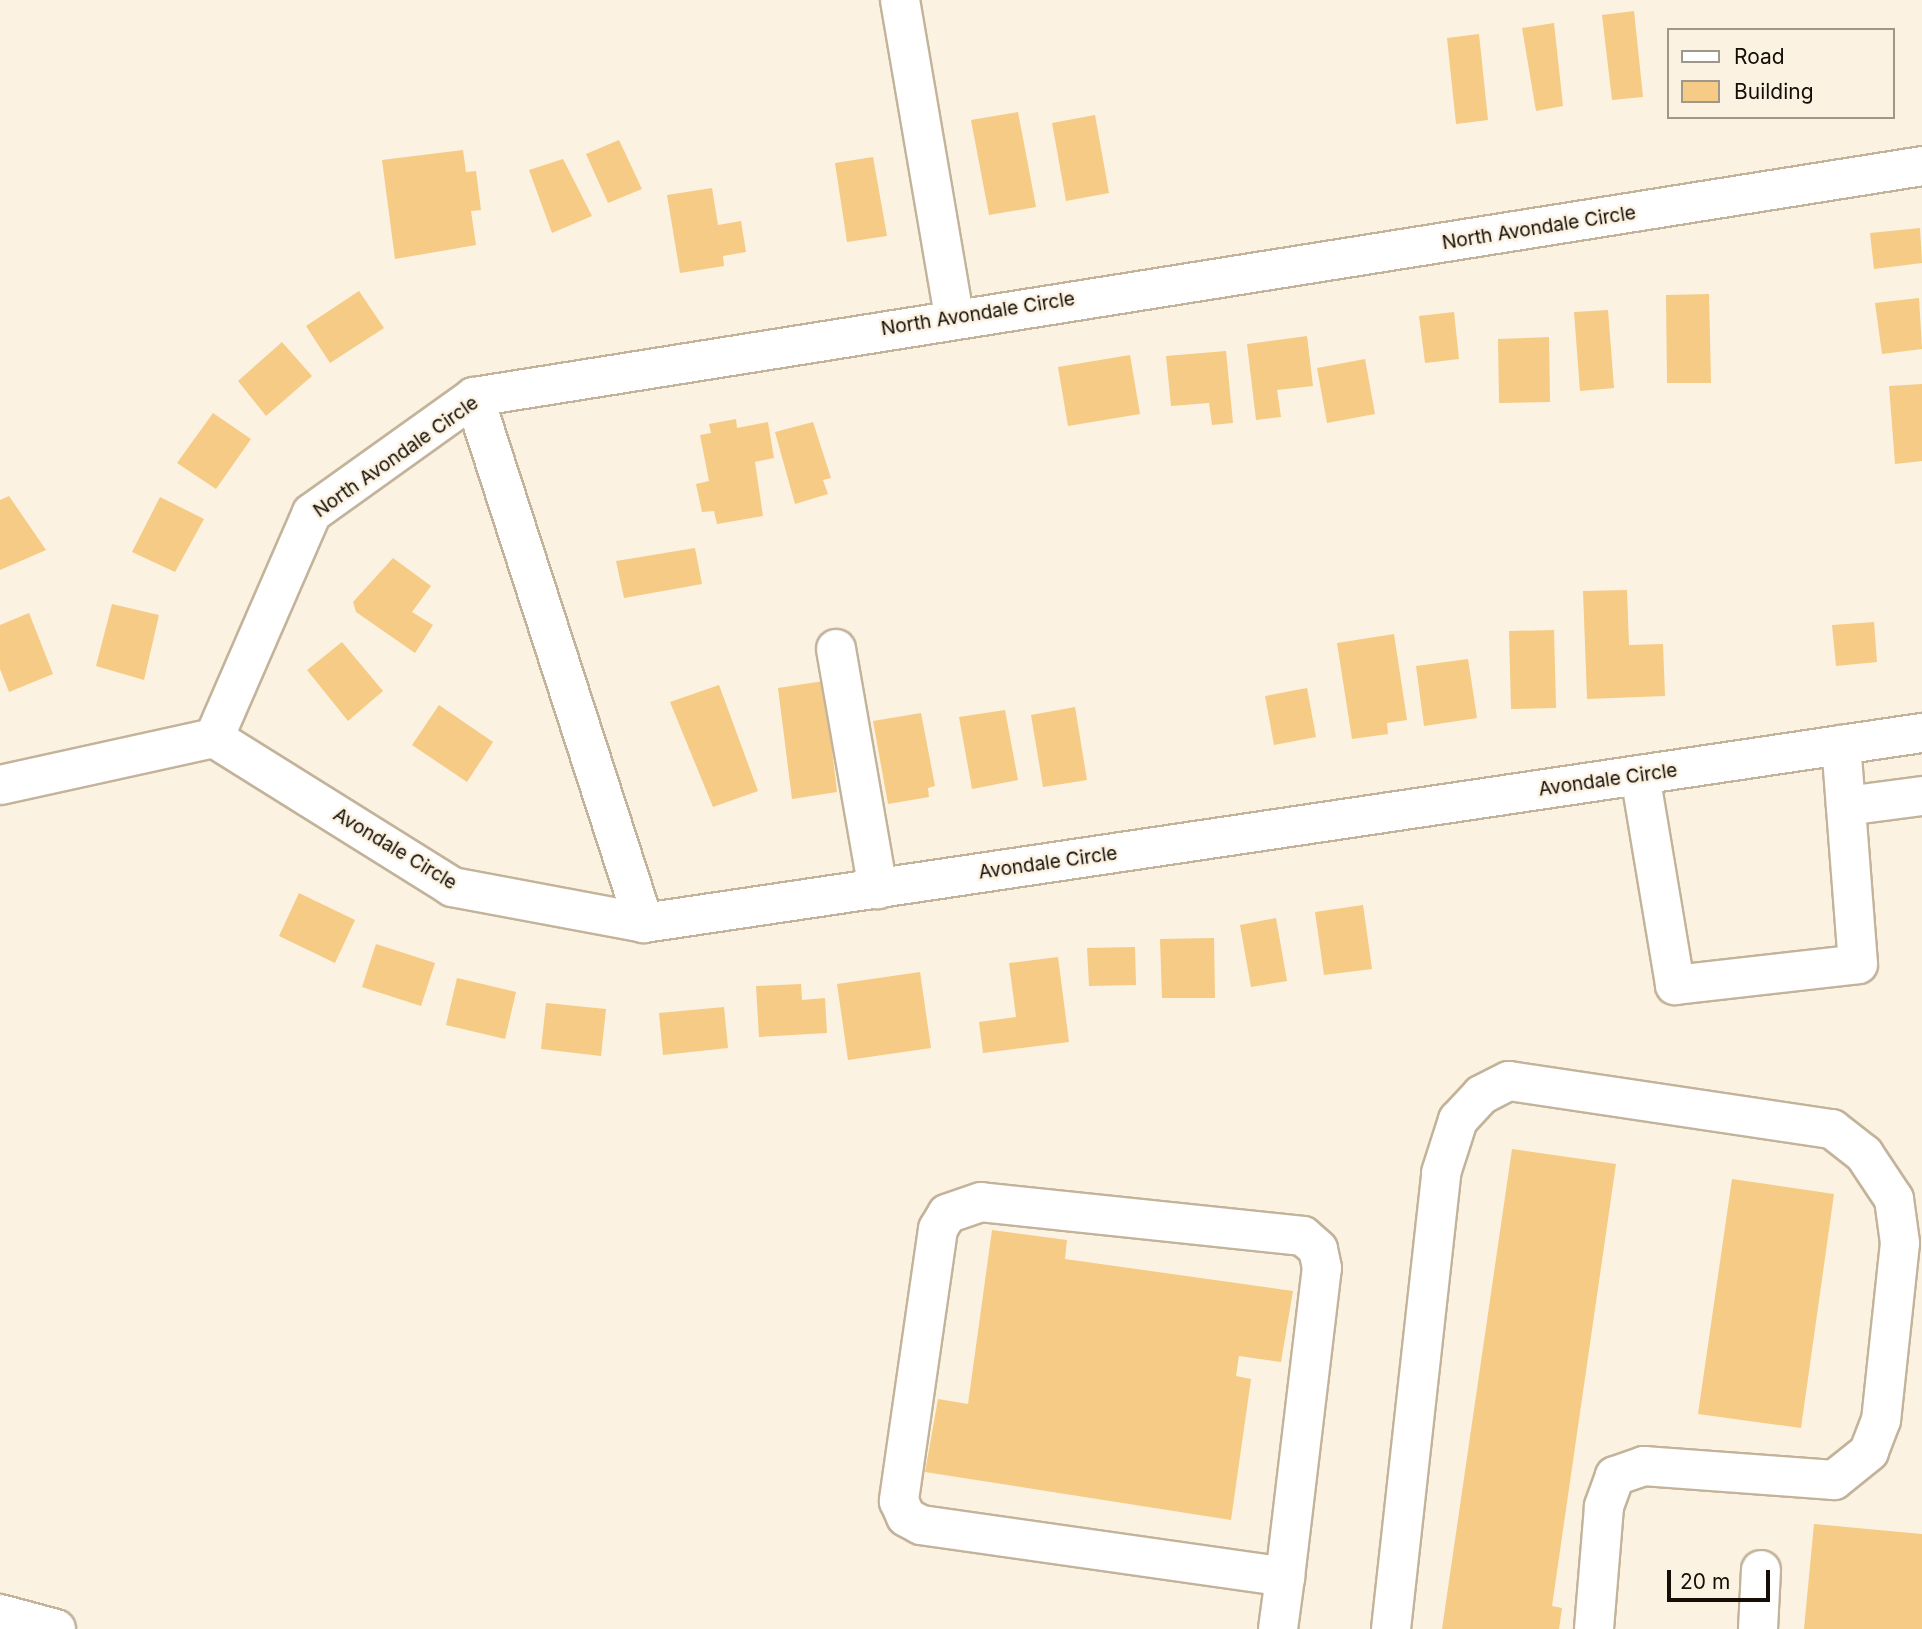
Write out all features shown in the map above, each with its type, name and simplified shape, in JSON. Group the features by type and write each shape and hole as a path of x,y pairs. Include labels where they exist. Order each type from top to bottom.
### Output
{"street":[{"path":"900,0 954,317"},
{"name":"North Avondale Circle","path":"214,738 312,513 474,397 954,317 1922,166"},
{"path":"474,397 644,923"},
{"path":"836,649 878,889"},
{"name":"Avondale Circle","path":"214,738 452,887 644,923 1922,733"},
{"path":"0,785 214,738"},
{"path":"1640,775 1675,985 1858,964 1841,745"},
{"path":"1846,806 1922,796"},
{"path":"1391,1629 1441,1173 1458,1120 1481,1095 1509,1081 1832,1129 1864,1154 1894,1199 1900,1243 1881,1420 1869,1452 1834,1480 1644,1466 1615,1476 1604,1507 1594,1629"},
{"path":"1278,1629 1285,1577 1322,1268 1318,1250 1304,1236 981,1202 947,1214 938,1229 899,1501 905,1517 921,1525 1285,1577"},
{"path":"1758,1629 1761,1570"},
{"path":"0,1614 56,1629"}],"building":[{"path":"1634,11 1643,97 1612,100 1602,15"},
{"path":"1554,23 1563,106 1536,111 1522,28"},
{"path":"1479,34 1488,120 1456,124 1447,38"},
{"path":"1018,112 1036,207 989,215 971,120"},
{"path":"1095,115 1109,193 1066,201 1052,123"},
{"path":"619,140 642,189 608,203 586,154"},
{"path":"463,150 466,172 476,171 481,210 471,211 476,245 395,259 382,160"},
{"path":"873,157 887,236 847,242 835,163"},
{"path":"563,159 592,216 552,233 529,170"},
{"path":"712,188 718,225 741,221 746,252 723,256 724,266 680,273 667,195"},
{"path":"1920,228 1922,263 1874,269 1870,233"},
{"path":"359,291 384,328 330,363 306,326"},
{"path":"1709,294 1711,383 1667,383 1666,295"},
{"path":"1919,298 1922,349 1882,354 1875,303"},
{"path":"1608,310 1614,388 1580,391 1574,312"},
{"path":"1454,312 1459,359 1425,363 1419,316"},
{"path":"1307,336 1313,386 1277,390 1281,417 1256,420 1247,344"},
{"path":"1549,337 1550,402 1499,403 1498,339"},
{"path":"282,342 312,376 266,416 238,381"},
{"path":"1226,351 1233,423 1212,425 1209,403 1171,406 1166,356"},
{"path":"1130,355 1140,414 1068,426 1058,367"},
{"path":"1365,359 1375,414 1327,423 1317,368"},
{"path":"1922,384 1922,461 1895,464 1889,386"},
{"path":"213,413 251,439 216,489 177,463"},
{"path":"736,419 737,428 768,422 774,458 755,462 763,516 717,524 714,511 702,512 696,484 709,481 700,435 711,433 709,424"},
{"path":"813,422 831,478 823,480 828,494 795,504 775,432"},
{"path":"9,496 46,550 0,570 0,500"},
{"path":"160,497 204,519 175,572 132,552"},
{"path":"695,548 702,584 624,598 616,561"},
{"path":"393,558 431,586 412,612 433,625 415,653 356,612 353,602"},
{"path":"1627,590 1629,645 1663,644 1665,696 1587,699 1583,591"},
{"path":"112,604 159,615 144,680 96,666"},
{"path":"29,613 53,674 9,692 0,669 0,625"},
{"path":"1874,622 1877,662 1836,666 1832,625"},
{"path":"1554,630 1556,708 1511,709 1509,631"},
{"path":"1394,634 1407,720 1387,723 1388,734 1352,739 1337,643"},
{"path":"342,642 383,691 348,721 307,670"},
{"path":"1468,659 1477,718 1424,726 1416,666"},
{"path":"824,681 837,792 792,799 778,688"},
{"path":"719,685 758,791 713,807 670,702"},
{"path":"1307,688 1316,737 1274,745 1265,696"},
{"path":"439,705 493,742 467,782 412,745"},
{"path":"1075,707 1087,780 1043,787 1031,715"},
{"path":"1005,710 1018,780 972,789 959,717"},
{"path":"921,713 935,786 928,788 929,797 888,804 873,721"},
{"path":"299,893 355,920 335,963 279,936"},
{"path":"1363,905 1372,969 1324,975 1315,912"},
{"path":"1276,918 1287,981 1251,987 1240,925"},
{"path":"1214,938 1215,998 1162,998 1160,939"},
{"path":"376,944 435,963 421,1006 362,987"},
{"path":"1135,947 1136,985 1089,986 1087,948"},
{"path":"1058,957 1069,1042 983,1053 979,1022 1016,1017 1009,963"},
{"path":"920,972 931,1048 848,1060 837,984"},
{"path":"457,978 516,992 505,1039 446,1025"},
{"path":"801,984 802,1000 825,998 827,1033 759,1037 756,986"},
{"path":"546,1003 606,1009 601,1056 541,1049"},
{"path":"724,1007 728,1048 663,1055 659,1013"},
{"path":"1512,1149 1616,1164 1552,1606 1562,1608 1559,1629 1442,1629"},
{"path":"1732,1179 1834,1194 1801,1428 1698,1414"},
{"path":"992,1230 1067,1240 1065,1259 1293,1291 1281,1362 1239,1356 1236,1376 1251,1379 1231,1520 925,1472 938,1399 968,1404"},
{"path":"1814,1524 1922,1534 1922,1629 1804,1629"}]}
